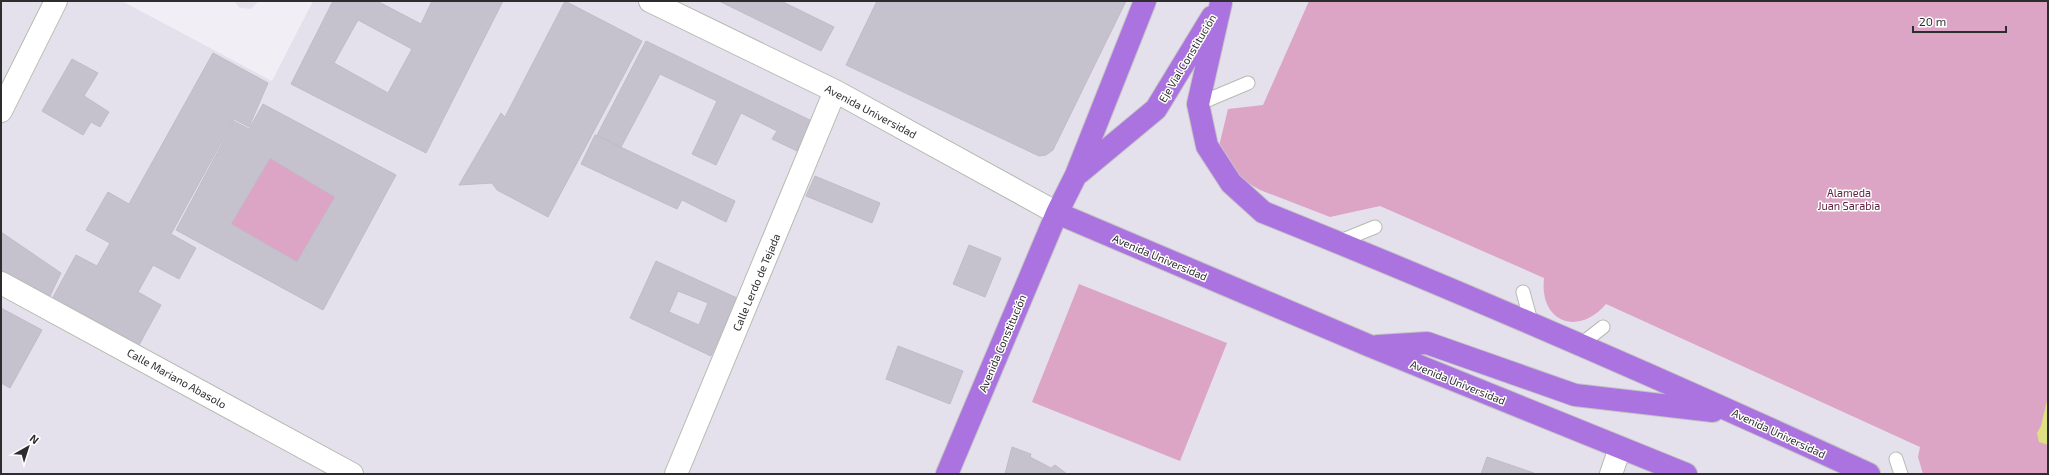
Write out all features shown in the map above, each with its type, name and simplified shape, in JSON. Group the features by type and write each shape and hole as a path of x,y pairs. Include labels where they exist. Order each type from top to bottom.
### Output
{"main road":[{"name":"Eje Vial Constitución","path":"1057,213 1076,175 1145,1"},
{"name":"Eje Vial Constitución","path":"1076,175 1156,109 1221,2"},
{"name":"Avenida Universidad","path":"1221,2 1198,104 1207,146 1230,183 1263,212 1338,242 1580,345 1737,413 1869,474"},
{"name":"Avenida Universidad","path":"1057,213 1370,346 1686,474"},
{"name":"Avenida Constitución","path":"947,474 1057,213"},
{"path":"1370,346 1427,343 1575,395 1737,413"}],"street":[{"name":"Avenida Universidad","path":"650,1 835,90 1057,213"},
{"path":"1,111 53,2"},
{"name":"Calle Lerdo de Tejada","path":"676,474 835,90"},
{"name":"Calle Mariano Abasolo","path":"1,283 352,474"},
{"path":"1611,474 1620,448"}],"lane":[{"path":"1198,104 1248,83"},
{"path":"1338,242 1375,227"},
{"path":"1523,292 1532,325"},
{"path":"1580,345 1603,327"},
{"path":"1896,459 1902,474"}],"green space":[{"name":"Alameda Juan Sarabia","path":"1309,1 2048,1 2048,474 1923,474 1918,457 1920,447 1606,304 1595,314 1584,320 1573,322 1563,320 1554,314 1548,305 1544,293 1544,278 1380,206 1330,217 1260,190 1231,173 1219,146 1228,109 1263,105"},
{"path":"270,158 335,197 297,262 231,224"},
{"path":"1079,284 1227,343 1180,461 1032,402"}],"shaded area":[{"path":"122,1 234,1 240,8 251,9 259,1 313,1 272,81"},
{"path":"2048,396 2048,445 2039,442 2037,433 2041,426"}],"building":[{"path":"333,1 377,1 421,24 432,1 503,1 426,153 291,84","holes":["358,20 412,49 388,93 334,63"]},
{"path":"565,1 642,41 548,217 497,190 492,183 459,185 501,113 505,117"},
{"path":"719,1 781,1 834,27 821,51"},
{"path":"877,1 1126,1 1053,150 1046,155 1039,156 846,65"},
{"path":"646,41 812,121 797,151 772,139 777,131 741,113 716,165 692,154 717,101 660,74 621,147 597,135"},
{"path":"213,53 268,83 249,127 234,119 171,234 196,248 179,279 153,265 138,292 161,305 139,345 53,297 76,255 97,266 110,243 86,230 108,192 129,204"},
{"path":"72,59 98,73 84,96 109,112 100,127 91,122 83,135 42,111"},
{"path":"263,104 396,175 323,310 176,230 234,121 249,129","holes":["270,158 335,197 297,262 231,224"]},
{"path":"595,135 735,201 726,222 682,200 677,209 581,164"},
{"path":"815,176 880,203 872,223 806,196"},
{"path":"1,232 61,273 50,296 1,271"},
{"path":"969,245 1001,258 985,297 953,284"},
{"path":"656,261 737,298 711,356 630,318","holes":["678,291 708,303 699,325 669,312"]},
{"path":"1,308 42,330 10,388 1,383"},
{"path":"898,346 963,371 950,404 886,379"},
{"path":"1012,447 1031,454 1030,457 1051,468 1055,465 1067,474 1005,474"},
{"path":"1487,457 1534,473 1534,474 1481,474"}]}
